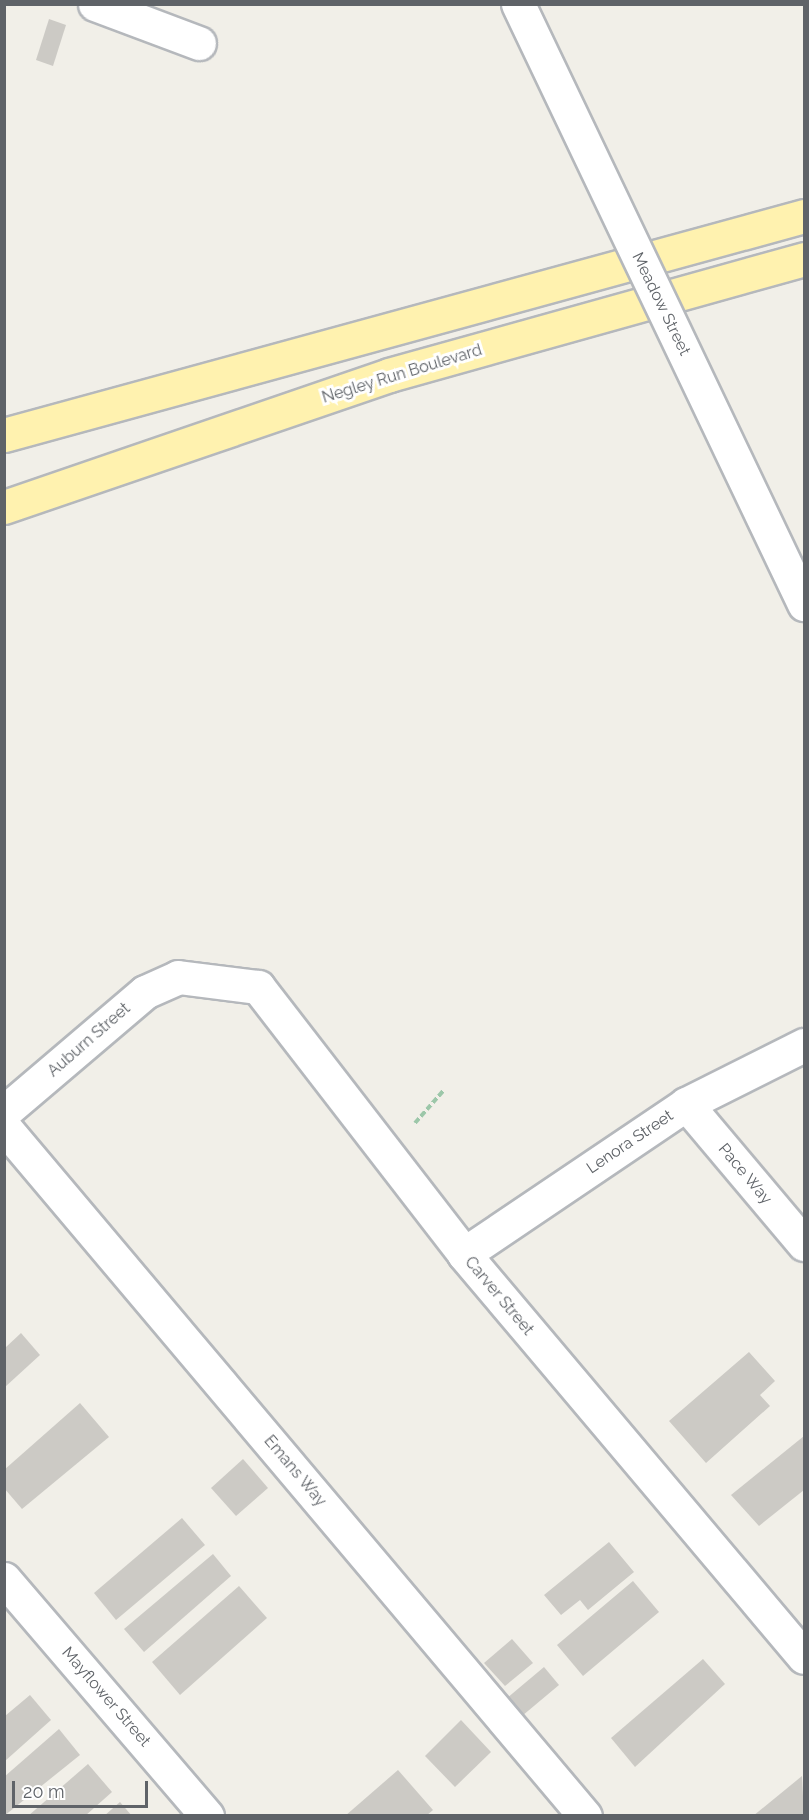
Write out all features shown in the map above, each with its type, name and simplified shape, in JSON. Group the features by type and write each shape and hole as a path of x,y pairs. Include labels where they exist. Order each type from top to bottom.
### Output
{"main road":[{"path":"4,435 804,216"},
{"name":"Negley Run Boulevard","path":"4,507 389,375 804,259"}],"street":[{"path":"95,4 199,43"},
{"name":"Meadow Street","path":"518,4 804,604"},
{"name":"Auburn Street","path":"4,1112 145,992 178,977"},
{"name":"Carver Street","path":"178,977 258,987 464,1254 804,1657"},
{"name":"Lenora Street","path":"464,1254 686,1104 804,1045"},
{"name":"Pace Way","path":"686,1104 804,1244"},
{"name":"Emans Way","path":"4,1127 585,1815"},
{"name":"Mayflower Street","path":"4,1579 207,1815"}],"path":[{"path":"415,1123 444,1090"}],"building":[{"path":"49,19 66,25 53,66 36,60"},
{"path":"21,1333 40,1355 5,1387 5,1348"},
{"path":"749,1352 775,1381 760,1395 770,1406 706,1463 669,1421"},
{"path":"80,1403 109,1437 22,1509 4,1488 4,1470"},
{"path":"804,1436 804,1490 759,1526 731,1495"},
{"path":"243,1459 268,1488 236,1516 211,1488"},
{"path":"182,1518 205,1545 116,1620 94,1593"},
{"path":"609,1542 634,1572 588,1610 580,1600 561,1615 544,1595"},
{"path":"213,1554 231,1576 144,1652 124,1629"},
{"path":"633,1581 659,1612 583,1676 557,1645"},
{"path":"239,1586 267,1618 180,1695 152,1662"},
{"path":"512,1639 533,1663 505,1686 484,1663"},
{"path":"703,1659 725,1684 635,1767 611,1738"},
{"path":"544,1667 559,1685 522,1716 507,1698"},
{"path":"30,1695 51,1720 5,1761 5,1716"},
{"path":"461,1720 491,1752 455,1787 425,1756"},
{"path":"59,1729 80,1755 4,1816 4,1777"},
{"path":"88,1764 112,1792 85,1816 28,1816"},
{"path":"398,1770 433,1810 426,1816 345,1816"},
{"path":"802,1776 804,1816 753,1816"},
{"path":"120,1802 132,1816 104,1816"}]}
